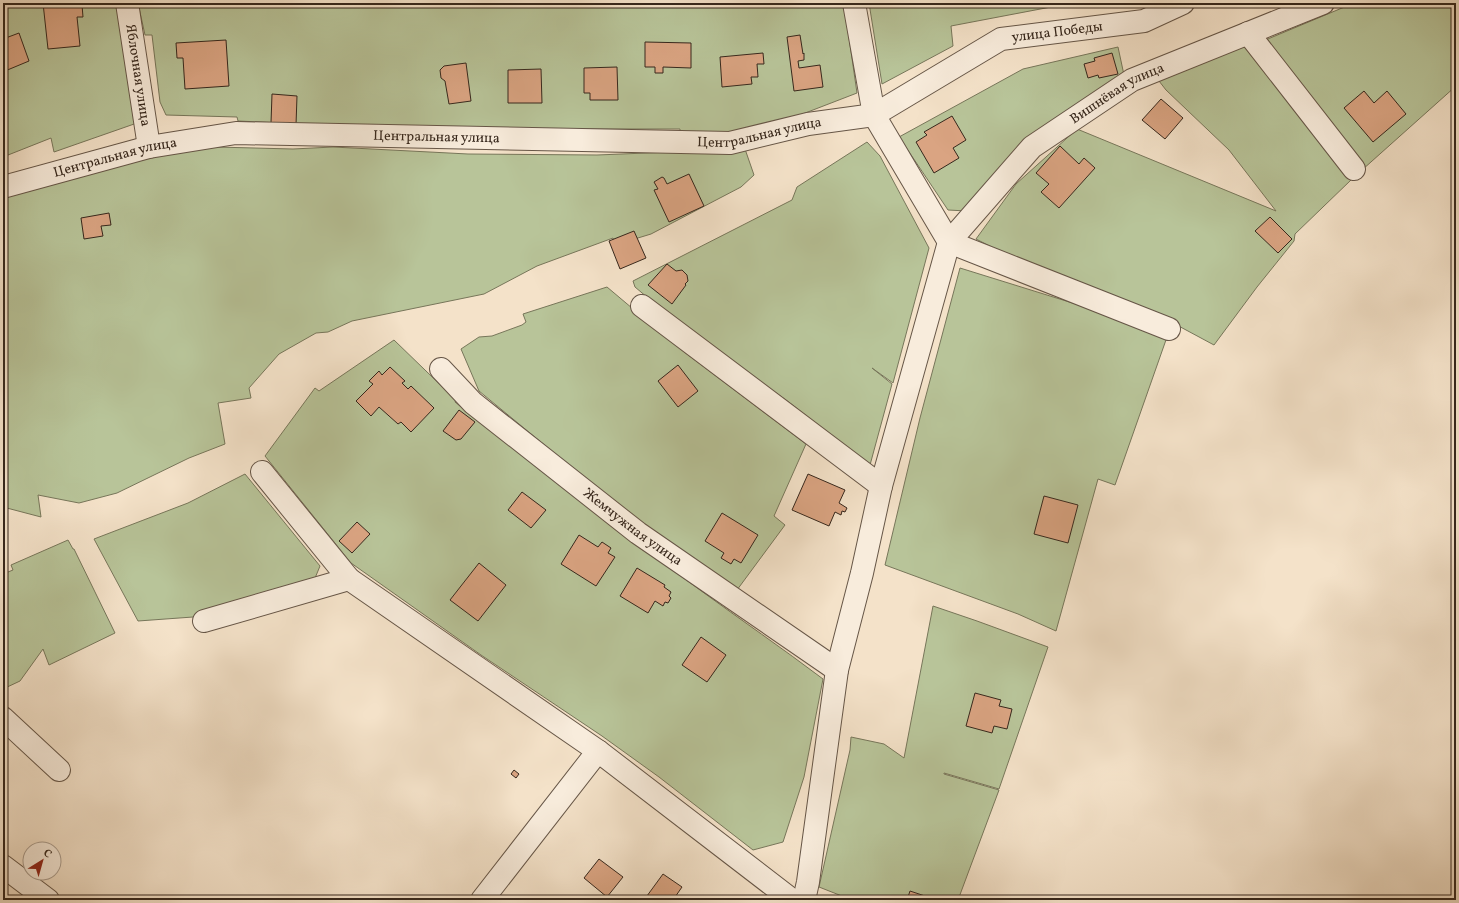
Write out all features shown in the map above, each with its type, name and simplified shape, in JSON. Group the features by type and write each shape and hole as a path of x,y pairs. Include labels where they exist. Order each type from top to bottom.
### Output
{"street":[{"name":"Яблочная улица","path":"127,3 149,147"},
{"path":"854,3 874,114 949,242 1169,329"},
{"name":"улица Победы","path":"874,114 1001,39 1144,21 1183,3"},
{"name":"Вишнёвая улица","path":"949,242 1032,147 1132,80 1323,3"},
{"path":"1248,33 1354,169"},
{"name":"Центральная улица","path":"3,187 149,147 236,133 730,143 808,124 874,114"},
{"path":"804,900 808,882 837,670 862,573 881,486 949,242"},
{"path":"642,306 881,486"},
{"name":"Жемчужная улица","path":"441,368 473,403 638,533 837,670"},
{"path":"262,472 349,580 598,751 792,900"},
{"path":"204,621 349,580"},
{"path":"3,718 59,770"},
{"path":"482,900 598,751"},
{"path":"3,866 48,900"}],"green space":[{"path":"3,3 118,3 137,123 54,152 51,138 3,157"},
{"path":"138,3 844,3 857,93 800,115 731,136 680,133 680,129 559,129 324,125 238,121 237,117 166,115 160,102 152,35 145,35"},
{"path":"869,3 1072,3 951,26 953,46 882,84"},
{"path":"1354,3 1456,3 1456,86 1362,170 1263,41"},
{"path":"1246,45 1351,180 1295,234 1294,241 1257,287 1214,345 1160,316 1017,260 976,239 1016,184 1077,129 1276,211 1229,150 1166,90 1159,81"},
{"path":"1118,47 1124,75 967,211 948,210 899,137 1023,69"},
{"path":"867,142 880,156 929,248 893,383 872,368 892,384 870,465 786,400 716,351 667,314 635,287 633,281 792,200 797,187"},
{"path":"215,147 293,149 333,147 468,154 597,155 745,149 754,175 741,187 651,234 615,245 613,238 537,266 484,294 352,321 328,332 316,333 279,354 249,388 251,398 218,403 225,444 189,458 117,493 79,503 38,495 41,517 3,507 3,200 30,185 139,159"},
{"path":"960,268 1108,314 1167,337 1115,485 1098,479 1056,631 1018,614 885,565 920,418"},
{"path":"607,287 683,351 806,444 774,516 785,525 737,590 672,547 610,499 479,391 461,349 479,337 492,336 522,325 526,322 523,314"},
{"path":"394,340 456,400 455,402 515,450 576,498 823,679 804,777 783,842 753,850 659,777 602,736 481,655 351,563 265,456 315,388 319,391"},
{"path":"245,474 320,566 313,583 193,617 138,621 94,539 188,503"},
{"path":"68,540 74,549 115,633 49,665 43,649 20,681 3,689 3,574 13,570 11,565"},
{"path":"933,606 1048,647 999,789 944,773 999,790 958,900 852,900 819,887 850,750 851,737 884,744 904,758"}],"building":[{"path":"43,3 76,3 76,6 82,5 83,17 77,17 80,46 48,49"},
{"path":"19,33 29,61 5,71 3,66 3,39"},
{"path":"800,35 804,60 798,61 799,68 820,65 823,87 794,91 787,37"},
{"path":"226,40 229,86 185,89 183,58 177,58 176,43"},
{"path":"645,42 691,43 691,68 663,67 663,73 655,73 655,67 645,67"},
{"path":"763,53 764,64 757,64 758,77 751,77 752,84 722,87 720,57"},
{"path":"1112,53 1118,74 1099,78 1098,75 1088,78 1084,64 1095,61 1094,58"},
{"path":"466,63 471,101 449,104 445,81 441,78 440,70 444,66"},
{"path":"617,67 618,100 590,100 590,93 584,93 584,68"},
{"path":"541,69 542,103 508,103 508,70"},
{"path":"1364,91 1374,103 1387,91 1406,114 1373,142 1344,108"},
{"path":"272,94 297,96 296,125 271,123"},
{"path":"1161,99 1183,118 1165,139 1142,120"},
{"path":"952,116 966,140 953,148 959,158 934,173 916,142 927,135 924,132"},
{"path":"1060,146 1079,164 1084,158 1095,168 1059,208 1041,192 1049,184 1036,173"},
{"path":"689,174 704,206 669,222 654,190 658,189 654,182 662,177 667,184"},
{"path":"109,213 111,225 101,226 103,236 84,239 81,218"},
{"path":"1270,217 1292,239 1278,253 1255,231"},
{"path":"634,231 646,258 620,269 609,241"},
{"path":"667,264 676,271 682,270 687,275 688,281 672,304 648,285"},
{"path":"678,365 698,391 678,407 658,381"},
{"path":"390,367 405,381 402,383 408,389 411,386 434,408 411,432 401,422 398,424 379,407 371,416 356,401 373,384 369,381 379,371 382,375"},
{"path":"459,410 475,422 461,439 456,440 443,431"},
{"path":"808,474 845,490 839,503 847,508 845,512 842,511 841,515 835,512 829,526 792,510"},
{"path":"522,492 546,510 531,528 508,510"},
{"path":"1044,496 1078,505 1068,543 1034,534"},
{"path":"722,513 758,535 741,563 734,559 731,564 721,558 724,553 705,541"},
{"path":"357,522 370,534 352,553 339,541"},
{"path":"579,535 598,547 602,542 611,548 608,553 615,557 596,586 561,564"},
{"path":"479,563 506,585 478,621 450,600"},
{"path":"637,568 665,585 664,587 671,592 669,596 671,598 668,603 665,602 663,606 655,601 648,613 620,596"},
{"path":"701,637 726,655 707,682 682,665"},
{"path":"975,693 1001,700 999,706 1012,709 1007,729 994,726 992,733 966,726"},
{"path":"514,770 519,774 516,778 511,774"},
{"path":"599,859 623,877 607,897 584,878"},
{"path":"663,874 682,887 673,900 644,900"},
{"path":"910,891 937,900 907,900"}]}
